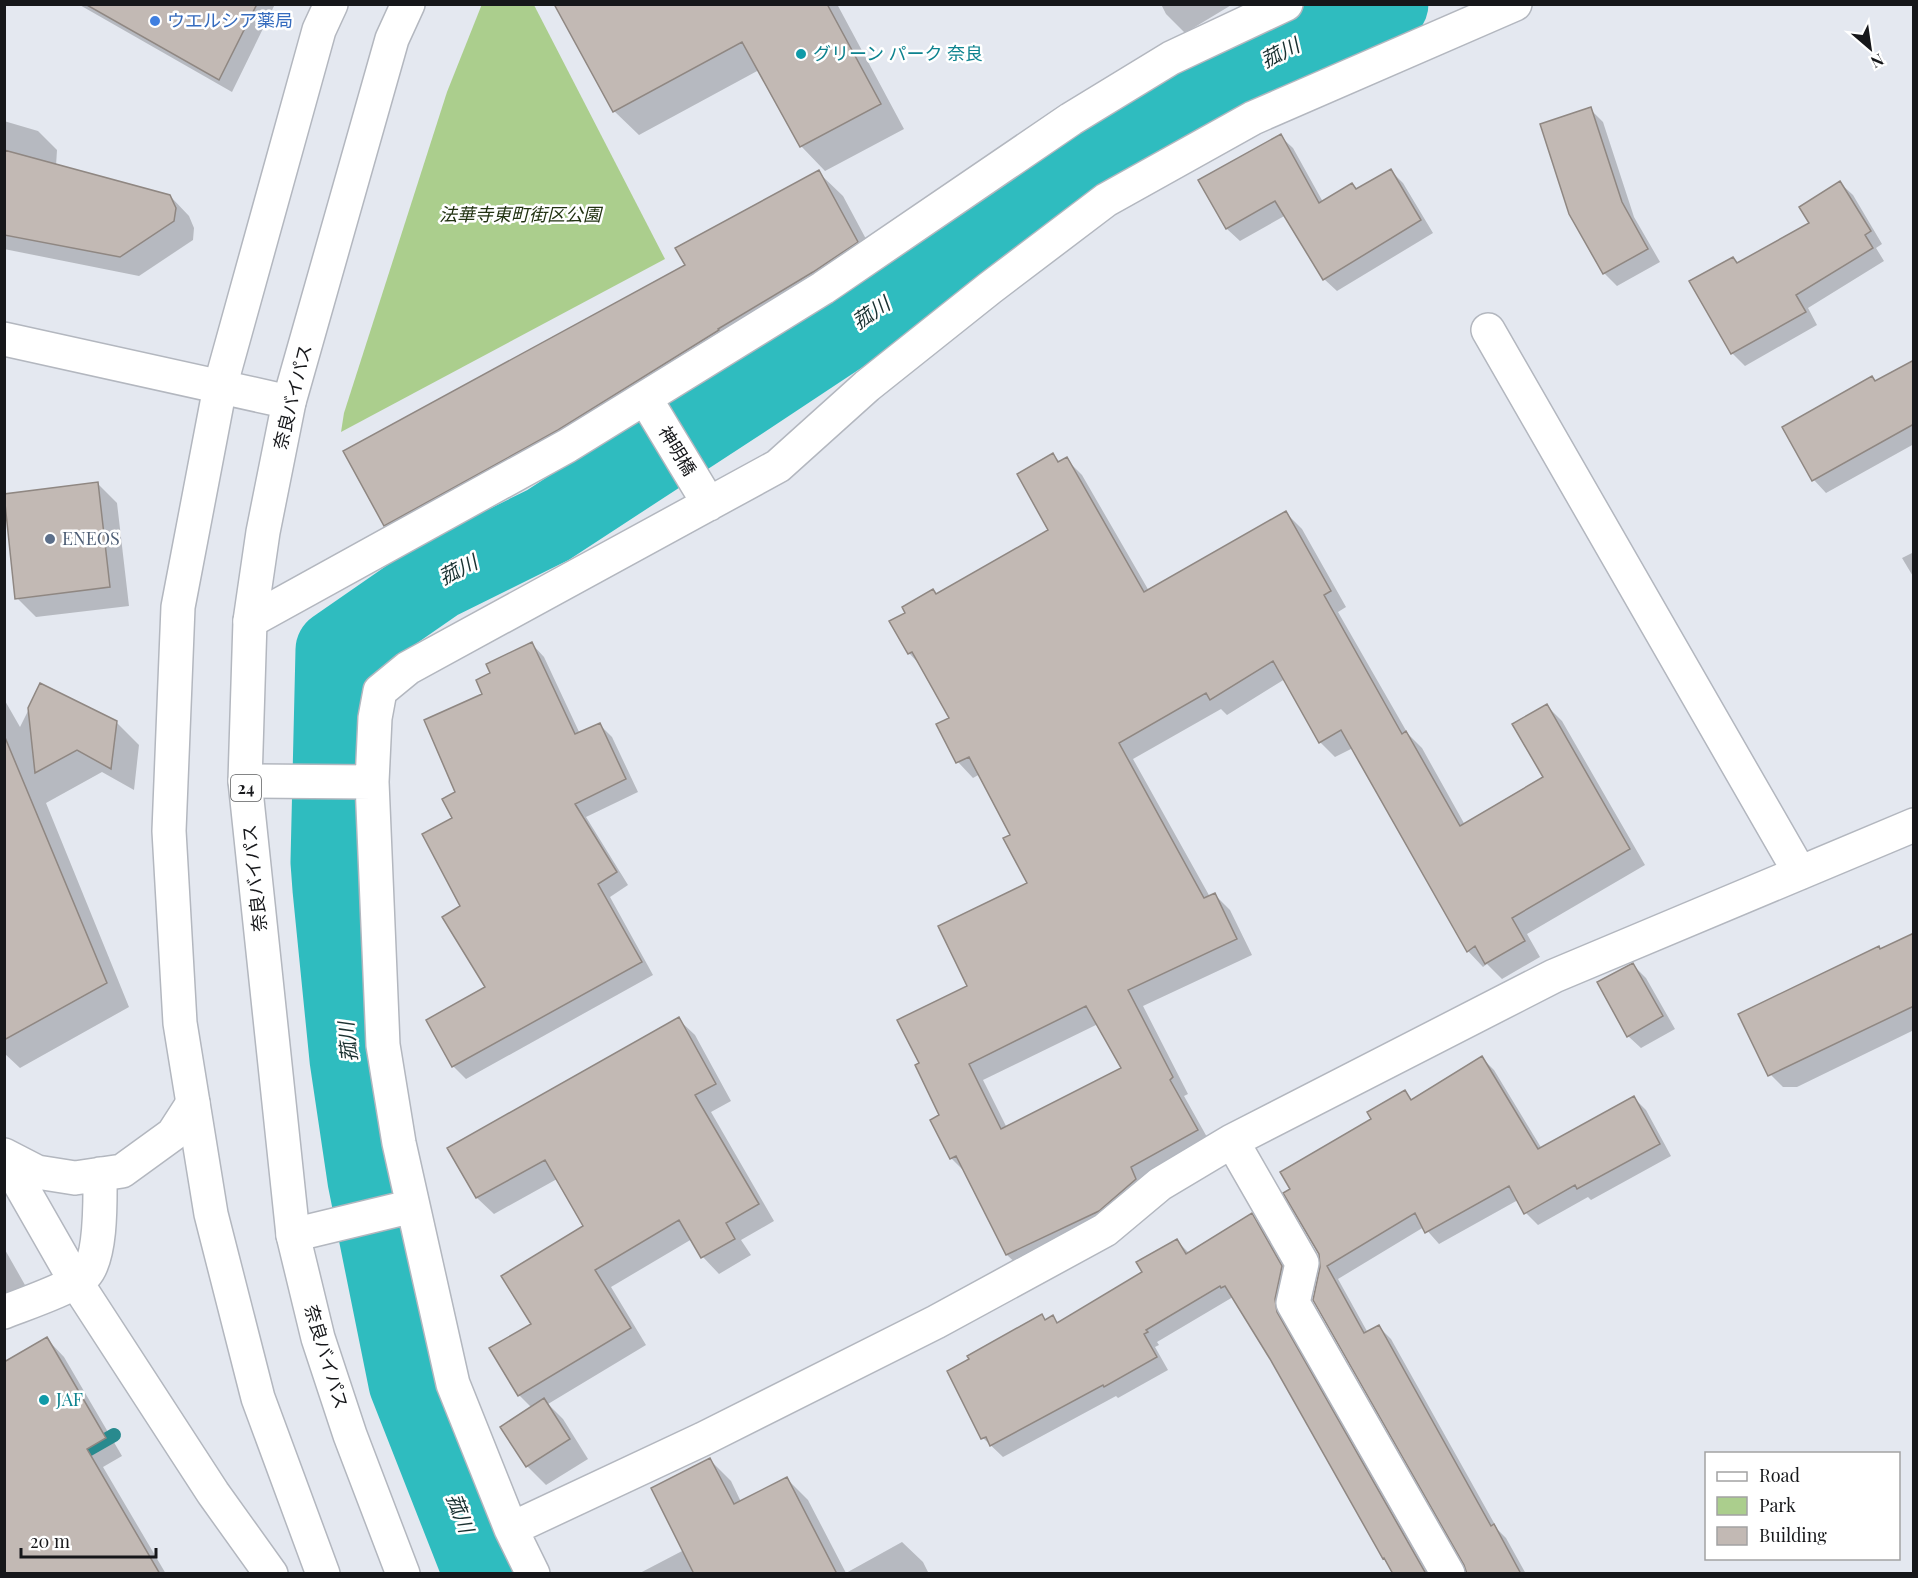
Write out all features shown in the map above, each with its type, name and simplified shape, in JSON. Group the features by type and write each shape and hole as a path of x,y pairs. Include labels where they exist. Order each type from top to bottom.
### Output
{"main road":[{"path":"323,1574 258,1398 211,1214 180,1023 169,831 178,607 220,387 319,30 331,4"},
{"name":"奈良バイパス","path":"403,1574 350,1435 318,1338 293,1235 245,781 250,621 263,532 288,402 392,39 408,4"},
{"path":"250,621 567,446 646,399 823,288 1071,119 1171,58 1286,4"},
{"path":"532,1574 511,1529 453,1384 404,1209 399,1143 383,1045 364,783 380,691 408,668 778,466 867,386 1106,200 1253,118 1515,4"},
{"path":"1488,330 1800,873"},
{"path":"4,339 288,402"},
{"name":"神明橋","path":"646,399 707,503"},
{"path":"245,781 305,780 364,783"},
{"path":"511,1529 714,1434 936,1322 1106,1230 1160,1184 1232,1141 1554,976 1914,825"},
{"path":"4,1156 37,1172 75,1178 122,1172 173,1134 193,1103"},
{"path":"1232,1141 1302,1263 1293,1303 1448,1574"},
{"path":"4,1156 76,1282 213,1493 271,1574"},
{"path":"4,1312 76,1282 87,1273 94,1253 100,1216 100,1174"},
{"path":"293,1235 404,1209"}],"green space":[{"name":"法華寺東町街区公園","path":"482,4 534,5 665,259 341,432 344,413 447,92"}],"building":[{"path":"85,4 257,4 219,80"},
{"path":"554,4 827,4 881,104 800,147 742,42 613,112"},
{"path":"1591,107 1622,202 1648,249 1603,274 1569,214 1540,124"},
{"path":"1281,134 1319,203 1352,183 1356,189 1391,169 1421,220 1323,280 1275,201 1226,229 1198,180"},
{"path":"4,150 170,195 176,208 174,221 120,257 4,235"},
{"path":"819,170 858,242 558,430 384,526 343,451 685,265 675,248"},
{"path":"1840,181 1871,231 1865,235 1873,248 1796,295 1806,312 1731,354 1689,281 1733,257 1737,263 1809,223 1799,207"},
{"path":"1914,360 1914,424 1812,481 1782,427 1872,376 1875,381"},
{"path":"1053,453 1058,462 1067,457 1144,592 1286,511 1331,591 1324,595 1402,734 1406,731 1460,826 1543,777 1512,724 1547,704 1630,849 1512,918 1525,941 1485,964 1475,946 1467,952 1341,730 1319,743 1273,661 1210,700 1206,693 1119,743 1204,898 1215,893 1237,939 1128,990 1173,1077 1170,1080 1198,1130 1131,1167 1136,1179 1099,1211 1006,1255 956,1156 950,1159 930,1120 939,1115 915,1065 919,1063 897,1020 967,986 938,926 1027,883 1003,838 1010,835 969,757 956,763 936,724 949,718 912,652 908,654 889,621 905,613 902,607 933,589 936,594 1048,530 1017,474","holes":["1086,1006 1121,1068 1001,1129 969,1064"]},
{"path":"98,482 110,587 15,599 4,494"},
{"path":"532,642 575,734 600,723 626,779 575,804 617,872 598,884 642,962 452,1067 426,1020 485,987 442,917 460,906 422,834 452,818 442,799 455,792 424,720 482,694 476,680 490,673 486,664"},
{"path":"40,683 117,721 111,769 77,750 35,773 28,708"},
{"path":"4,735 107,983 4,1040"},
{"path":"1914,933 1914,1006 1768,1076 1738,1014 1879,946 1880,949"},
{"path":"1633,963 1663,1016 1627,1037 1597,982"},
{"path":"679,1017 716,1084 695,1095 759,1204 726,1223 735,1239 701,1258 679,1220 595,1270 631,1328 518,1396 489,1348 531,1324 501,1276 583,1226 545,1160 476,1198 447,1148"},
{"path":"1482,1056 1538,1149 1634,1096 1660,1144 1577,1189 1575,1185 1524,1214 1509,1186 1425,1233 1415,1213 1327,1266 1364,1333 1379,1325 1491,1526 1494,1524 1521,1574 1467,1574 1313,1300 1320,1267 1319,1254 1283,1193 1290,1189 1280,1172 1371,1119 1367,1112 1405,1090 1411,1100"},
{"path":"1252,1213 1282,1266 1275,1299 1277,1312 1426,1574 1393,1574 1270,1359 1225,1286 1221,1288 1220,1286 1146,1330 1148,1332 1144,1334 1157,1357 990,1446 986,1437 981,1439 947,1371 969,1359 967,1356 1042,1314 1045,1320 1053,1315 1057,1323 1142,1272 1136,1262 1177,1239 1186,1254"},
{"path":"47,1337 106,1438 87,1449 160,1574 4,1574 4,1362"},
{"path":"544,1398 570,1439 526,1467 500,1427"},
{"path":"710,1458 734,1504 787,1477 837,1574 694,1574 651,1488"}],"waterway":[{"name":"菰川","path":"484,1574 409,1383 368,1180 350,1059 331,862 336,650 437,580 548,525 741,399 898,295 1109,144 1291,47 1388,4"},
{"path":"72,1459 114,1435"}],"place":[{"name":"ウエルシア薬局","path":"155,21"},
{"name":"グリーン パーク 奈良","path":"801,54"},
{"name":"ENEOS","path":"50,539"},
{"name":"JAF","path":"44,1400"}]}
